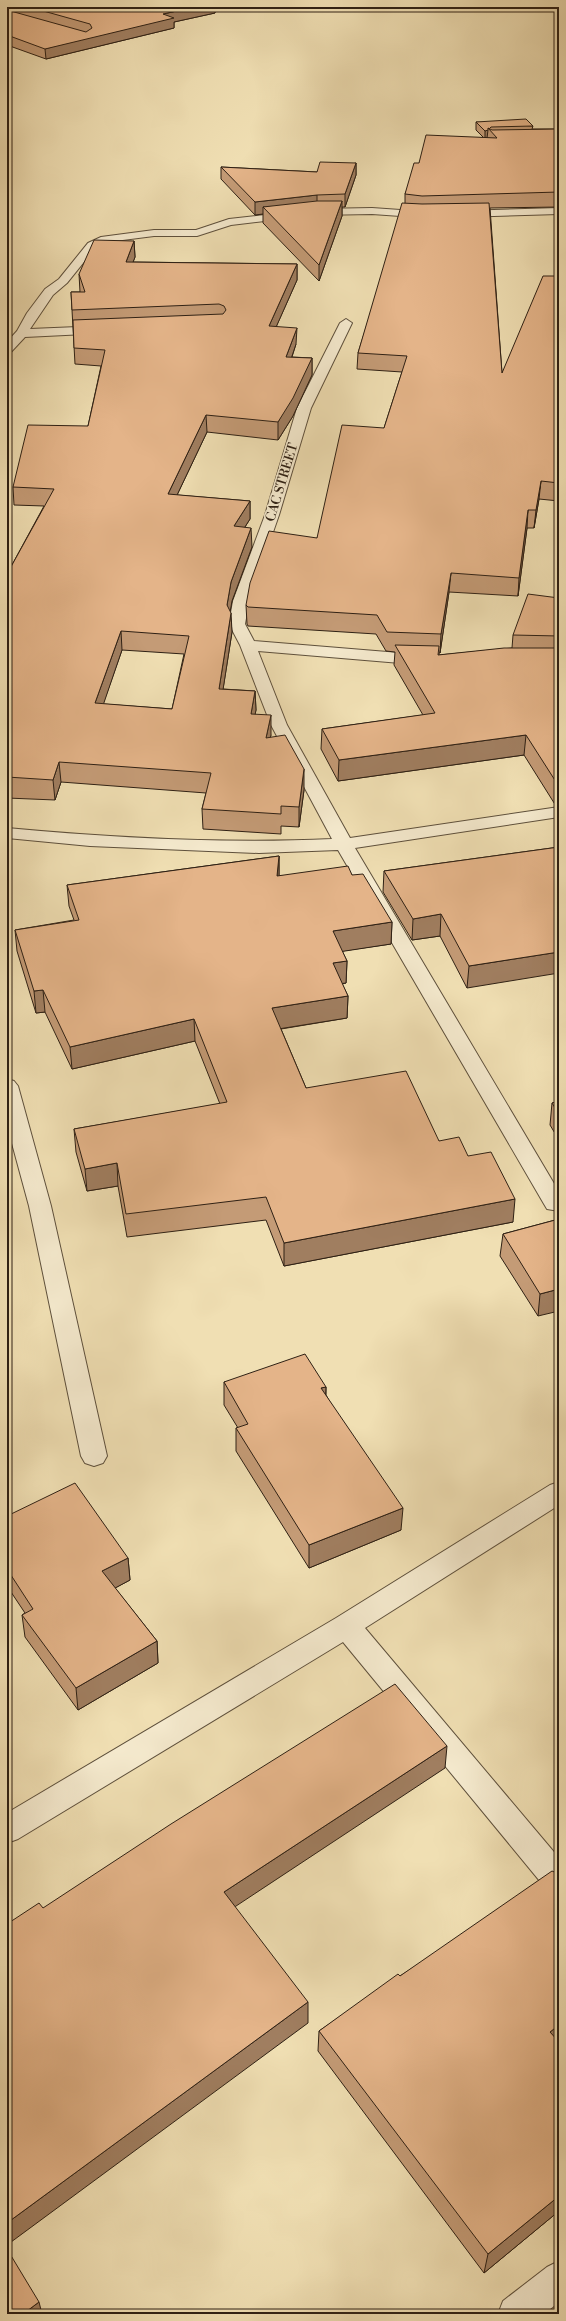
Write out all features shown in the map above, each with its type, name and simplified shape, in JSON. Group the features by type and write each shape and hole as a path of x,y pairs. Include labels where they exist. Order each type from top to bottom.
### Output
{"street":[{"path":"7,350 22,333 33,313 49,292 63,281 92,245 105,239 154,233 197,233 229,222 318,212 372,211 437,215"},
{"path":"453,214 559,211"},
{"name":"CAC STREET","path":"346,323 304,408 272,515 240,601 237,624 248,645 279,725 344,844 555,1204"},
{"path":"22,333 116,330"},
{"path":"248,645 401,659 439,660"},
{"path":"7,833 90,841 259,848 344,844 559,812"},
{"path":"7,1086 40,1206 94,1456"},
{"path":"7,1829 346,1626 559,1492"},
{"path":"346,1626 559,1881"},
{"path":"516,2314 559,2279"}],"building":[{"path":"29,7 195,7 163,14 174,18 45,49 7,35 7,10 86,32 92,28 90,24"},
{"path":"526,119 533,126 491,127 485,131 476,122"},
{"path":"488,128 492,130 559,129 559,192 422,196 405,194 414,163 419,163 426,135 497,138"},
{"path":"320,162 356,163 345,194 317,195 255,202 221,167 317,172"},
{"path":"317,201 342,201 319,265 263,207"},
{"path":"402,203 489,203 502,373 543,276 557,276 559,273 559,483 541,481 536,510 528,510 519,578 451,573 441,634 387,632 377,615 248,607 246,605 250,583 269,531 317,538 342,425 384,428 407,356 358,353"},
{"path":"94,240 134,241 126,262 297,264 269,326 297,328 286,357 312,358 293,398 278,422 206,415 168,494 250,501 234,526 251,528 231,582 227,605 231,613 219,689 255,691 251,714 271,715 266,738 285,735 304,769 299,807 281,806 281,814 202,809 211,773 59,762 53,780 7,777 7,574 54,489 13,487 28,425 88,426 105,350 74,348 73,320 223,314 226,310 224,306 219,304 72,310 71,292 85,292 79,274","holes":["121,631 189,636 172,709 95,703"]},
{"path":"528,594 559,598 559,636 513,635"},
{"path":"395,645 439,646 438,655 504,648 559,648 559,785 526,735 339,760 322,729 435,713"},
{"path":"559,847 559,952 469,966 441,914 413,919 384,871"},
{"path":"279,856 277,876 348,866 352,875 363,874 392,922 333,931 347,961 333,963 348,996 272,1008 306,1088 406,1071 439,1141 459,1137 468,1156 491,1152 515,1199 284,1243 266,1197 126,1214 117,1163 85,1169 74,1129 227,1102 194,1019 70,1047 43,990 34,991 15,930 79,920 67,885"},
{"path":"559,1101 559,1114 552,1103"},
{"path":"559,1219 559,1289 540,1294 503,1234"},
{"path":"305,1354 326,1387 321,1388 403,1508 309,1545 236,1428 248,1424 224,1382"},
{"path":"75,1483 128,1558 102,1571 157,1641 76,1688 22,1615 33,1609 7,1569 7,1516"},
{"path":"395,1684 447,1746 224,1892 308,2002 7,2223 7,1924 39,1903 43,1908 171,1824"},
{"path":"552,1871 559,1874 559,2025 550,2032 559,2042 559,2196 488,2254 319,2031 398,1974 400,1976"},
{"path":"7,2249 39,2302 23,2314 7,2314"}]}
